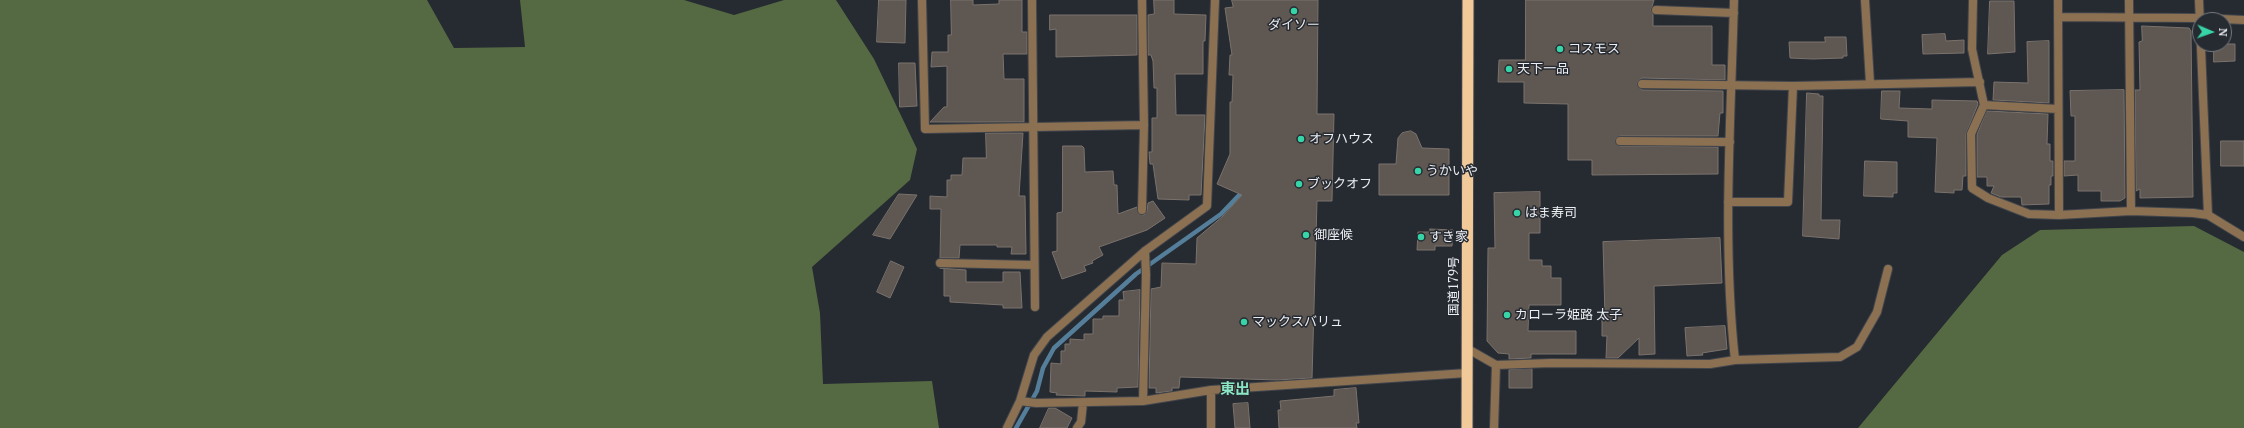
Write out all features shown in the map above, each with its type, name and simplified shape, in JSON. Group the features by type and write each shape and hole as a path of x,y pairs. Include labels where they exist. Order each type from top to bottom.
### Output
{"highway":[{"name":"国道179号","path":"1467,428 1468,0"}],"street":[{"path":"922,0 925,129 1144,125"},
{"path":"1032,0 1035,307"},
{"path":"1142,0 1144,125 1142,210"},
{"path":"1007,428 1020,400 1034,355 1047,337 1145,251 1207,206 1215,0"},
{"path":"1734,0 1728,202 1730,314 1735,360"},
{"path":"1865,0 1870,83"},
{"path":"1973,0 1972,49 1984,105 1971,134 1972,188 1988,198 2028,214 2059,215 2130,211 2208,214 2244,237"},
{"path":"2058,0 2059,215"},
{"path":"2129,0 2130,211"},
{"path":"2199,0 2199,12"},
{"path":"1656,10 1734,14"},
{"path":"2058,18 2192,18"},
{"path":"2232,19 2244,20"},
{"path":"2201,52 2208,214"},
{"path":"1642,84 1793,86 1870,83 1980,82"},
{"path":"1728,202 1788,202 1793,86"},
{"path":"1984,105 2058,108"},
{"path":"1620,141 1730,142"},
{"path":"1142,401 1146,275 1145,251"},
{"path":"940,263 1034,265"},
{"path":"1468,349 1496,365 1551,363 1710,364 1735,360 1840,357 1857,347 1877,312 1888,269"},
{"path":"1494,428 1496,365"},
{"path":"1020,400 1036,403 1142,401 1211,390 1467,373"},
{"path":"1211,390 1211,428"},
{"path":"1078,428 1081,422 1083,403"}],"green space":[{"path":"0,0 427,0 454,48 525,47 520,0 684,0 734,15 784,0 836,0 874,59 917,149 910,180 812,267 820,313 823,384 932,381 939,428 0,428"},
{"path":"2194,226 2244,252 2244,428 1858,428 2002,255 2040,230"}],"building":[{"path":"879,0 906,0 905,43 877,42"},
{"path":"951,0 973,0 973,5 999,4 999,0 1022,0 1022,32 1027,32 1027,54 1003,54 1004,79 1024,79 1024,122 930,122 944,107 947,107 947,66 931,67 932,52 948,52 948,35 951,35"},
{"path":"1154,0 1174,0 1174,14 1206,15 1205,41 1203,41 1203,74 1175,74 1176,115 1205,115 1201,195 1189,195 1189,200 1158,199 1153,164 1150,164 1149,152 1152,152 1152,118 1157,118 1157,88 1154,88 1153,61 1151,55 1148,55 1148,15 1154,14"},
{"path":"1232,0 1318,0 1317,114 1334,114 1332,201 1317,201 1312,378 1277,380 1180,377 1179,388 1172,388 1172,391 1156,393 1156,388 1149,388 1151,289 1161,287 1162,263 1196,264 1197,238 1223,216 1242,195 1217,184 1230,154 1230,102 1232,102 1233,75 1229,75 1230,55 1232,55 1225,8 1233,7"},
{"path":"1526,0 1654,0 1651,10 1653,15 1653,26 1712,26 1712,65 1725,65 1725,80 1642,78 1637,84 1642,90 1723,91 1723,113 1720,113 1718,136 1620,136 1616,138 1615,141 1620,146 1718,147 1718,174 1592,175 1592,160 1568,160 1568,104 1524,103 1524,82 1498,82 1499,60 1525,60"},
{"path":"1990,1 2014,1 2015,52 1988,54"},
{"path":"1050,15 1137,15 1137,55 1056,57 1056,29 1050,30"},
{"path":"2142,26 2189,28 2191,31 2193,197 2140,198 2140,189 2136,191 2135,90 2140,90 2139,42 2142,41"},
{"path":"1945,34 1946,41 1964,40 1964,53 1923,54 1922,35"},
{"path":"1825,37 1846,37 1847,56 1843,56 1843,58 1790,58 1789,42 1825,42"},
{"path":"2049,41 2049,103 1993,100 1994,82 2028,83 2027,42"},
{"path":"2232,44 2235,44 2235,61 2214,62 2214,52 2232,52"},
{"path":"899,63 915,63 917,106 900,107"},
{"path":"2124,90 2125,198 2120,201 2101,201 2101,191 2078,191 2078,175 2064,176 2064,161 2075,161 2075,116 2071,116 2070,91"},
{"path":"1882,91 1900,91 1899,108 1932,109 1932,100 1977,101 1978,104 1966,134 1966,176 1963,176 1962,190 1954,190 1954,193 1935,192 1937,138 1908,137 1908,121 1881,119"},
{"path":"1807,93 1819,94 1819,96 1823,96 1821,220 1840,220 1839,239 1803,236"},
{"path":"1987,111 2048,114 2047,144 2050,144 2050,161 2053,161 2053,176 2051,176 2051,185 2049,185 2049,204 2022,205 2021,197 2001,197 1991,193 1994,186 1987,186 1987,177 1977,177 1977,135"},
{"path":"1411,131 1416,134 1422,148 1449,149 1449,195 1379,195 1379,164 1396,164 1398,138 1402,133"},
{"path":"986,133 1023,133 1019,196 1025,196 1026,254 1011,254 1012,247 997,247 997,245 960,245 959,258 940,258 941,209 930,209 930,196 947,197 947,180 951,180 951,175 962,175 963,158 986,158"},
{"path":"2221,141 2244,141 2244,166 2221,166"},
{"path":"1063,146 1082,146 1084,148 1085,172 1113,171 1114,185 1117,185 1118,214 1137,207 1139,214 1144,215 1147,211 1148,203 1153,201 1165,218 1147,230 1099,247 1103,255 1092,261 1093,263 1084,266 1086,271 1062,279 1052,252 1057,251 1057,213 1062,212"},
{"path":"1865,161 1897,162 1897,193 1893,193 1893,197 1864,196"},
{"path":"1540,192 1540,233 1529,233 1529,260 1542,260 1542,266 1551,266 1551,278 1561,278 1561,305 1529,305 1528,331 1576,331 1576,354 1531,354 1531,358 1509,359 1509,354 1498,353 1487,341 1488,248 1495,248 1494,193"},
{"path":"899,194 917,195 890,239 873,235"},
{"path":"1430,229 1453,230 1452,246 1435,246 1435,250 1417,250 1418,232 1430,232"},
{"path":"1720,238 1722,283 1654,286 1655,354 1639,355 1639,338 1618,358 1606,358 1607,336 1602,336 1602,318 1605,317 1603,242"},
{"path":"891,261 904,267 890,298 877,292"},
{"path":"940,268 966,270 966,282 1003,282 1003,272 1020,272 1022,308 1003,308 1003,305 950,302 950,296 944,296 944,269"},
{"path":"1140,290 1138,387 1117,388 1117,392 1085,391 1085,396 1056,395 1057,393 1050,392 1051,363 1061,364 1061,351 1065,351 1065,344 1070,344 1070,339 1084,340 1084,334 1093,334 1093,319 1103,319 1103,316 1119,316 1119,300 1124,300 1123,292"},
{"path":"1725,326 1727,349 1702,353 1703,355 1687,356 1685,328"},
{"path":"1532,369 1532,388 1509,388 1509,370"},
{"path":"1356,388 1359,423 1356,423 1357,428 1279,428 1278,410 1281,410 1280,401 1334,396 1334,390"},
{"path":"1248,403 1250,428 1235,428 1233,404"},
{"path":"1049,408 1055,408 1072,418 1067,428 1040,428"}],"waterway":[{"path":"1016,428 1037,391 1043,368 1054,348 1136,274 1221,214 1243,191"}],"place":[{"name":"ダイソー","path":"1294,11"},
{"name":"コスモス","path":"1560,49"},
{"name":"天下一品","path":"1509,69"},
{"name":"オフハウス","path":"1301,139"},
{"name":"うかいや","path":"1418,171"},
{"name":"ブックオフ","path":"1299,184"},
{"name":"はま寿司","path":"1517,213"},
{"name":"御座候","path":"1306,235"},
{"name":"すき家","path":"1421,237"},
{"name":"カローラ姫路 太子","path":"1507,315"},
{"name":"マックスバリュ","path":"1244,322"}],"district":[{"name":"東出","path":"1235,390"}]}
